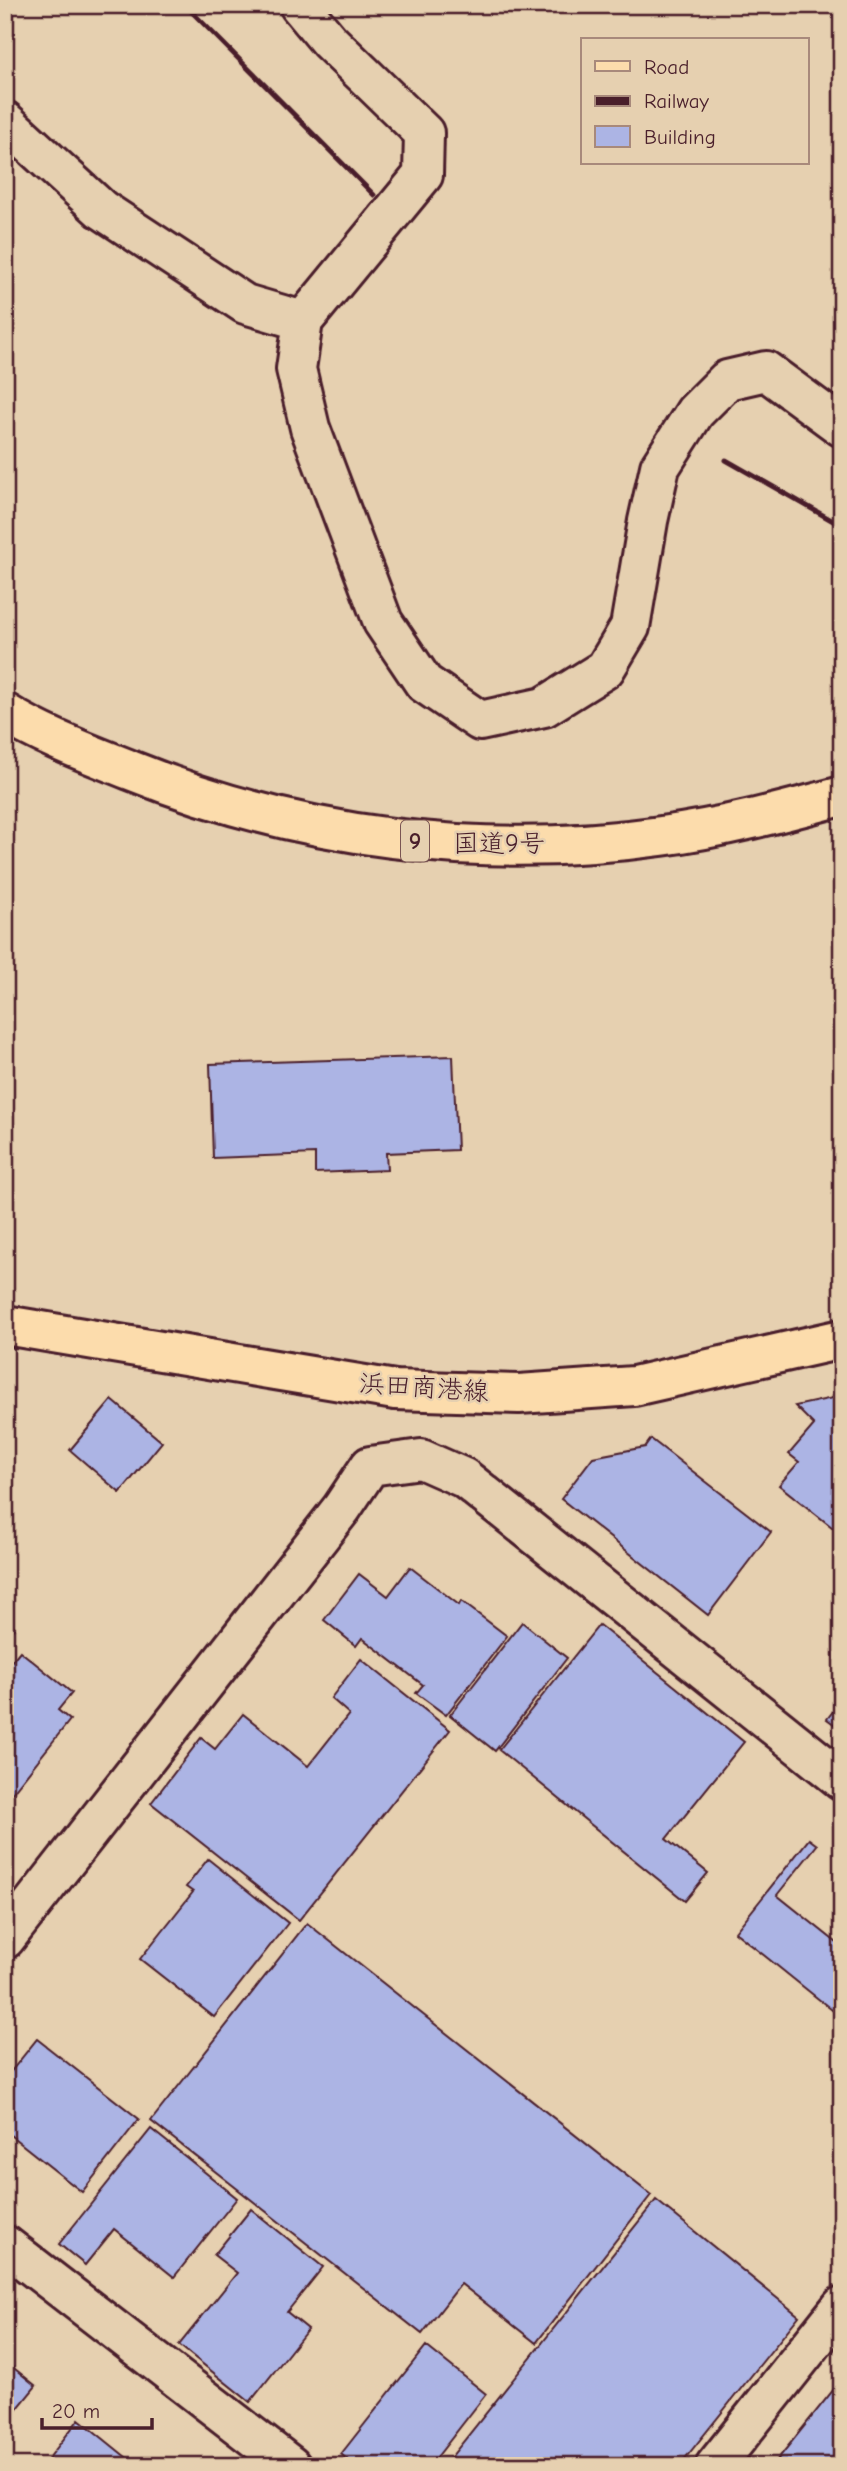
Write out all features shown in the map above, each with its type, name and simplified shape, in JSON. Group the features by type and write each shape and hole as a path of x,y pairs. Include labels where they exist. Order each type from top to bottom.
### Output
{"main road":[{"name":"国道9号","path":"5,713 106,760 165,784 242,810 335,830 446,845 519,846 660,836 720,826 842,796"},
{"name":"浜田商港線","path":"5,1325 395,1390 519,1394 634,1386 842,1339"}],"street":[{"path":"299,5 329,41 424,133 423,175 303,321 296,369 310,428 383,622 424,683 480,721 544,707 606,669 629,627 660,467 695,412 727,380 766,371 842,427"},
{"path":"5,121 101,209 245,304 303,321"},
{"path":"5,1939 342,1508 370,1466 421,1459 464,1478 842,1780"},
{"path":"5,2245 291,2466"},
{"path":"715,2466 842,2306"}],"building":[{"path":"453,1056 457,1150 386,1153 387,1170 315,1173 315,1154 213,1158 210,1064"},
{"path":"842,1396 842,1535 779,1485 799,1462 789,1454 814,1425 795,1406"},
{"path":"112,1400 162,1442 120,1493 70,1450"},
{"path":"651,1439 771,1532 708,1615 561,1499 593,1457 645,1447"},
{"path":"410,1567 459,1605 461,1601 507,1636 446,1715 416,1693 423,1685 362,1638 356,1646 324,1620 359,1574 388,1596"},
{"path":"5,1619 15,1627 5,1640"},
{"path":"522,1622 567,1658 495,1751 450,1715"},
{"path":"599,1625 744,1742 666,1839 708,1873 685,1901 499,1750"},
{"path":"20,1651 72,1693 58,1710 70,1720 5,1802 5,1669"},
{"path":"361,1659 450,1730 299,1920 151,1803 201,1738 215,1749 243,1714 308,1766 349,1714 331,1698"},
{"path":"842,1700 842,1730 827,1719"},
{"path":"809,1839 817,1845 777,1895 842,1947 842,2018 735,1932"},
{"path":"208,1859 288,1923 214,2017 140,1959 193,1892 186,1887"},
{"path":"307,1923 651,2195 536,2343 461,2284 422,2334 151,2121"},
{"path":"37,2039 139,2119 82,2192 5,2131 5,2079"},
{"path":"151,2129 237,2198 174,2277 114,2229 85,2265 59,2244"},
{"path":"656,2200 799,2316 679,2466 444,2466"},
{"path":"251,2209 323,2267 287,2312 308,2329 250,2402 179,2345 237,2273 214,2255"},
{"path":"426,2346 486,2394 430,2466 355,2466 341,2454"},
{"path":"5,2361 36,2386 5,2424"},
{"path":"842,2379 842,2466 774,2466 773,2465"},
{"path":"79,2419 137,2466 43,2466"}],"railway":[{"path":"185,5 374,195"},
{"path":"726,460 842,526"}]}
